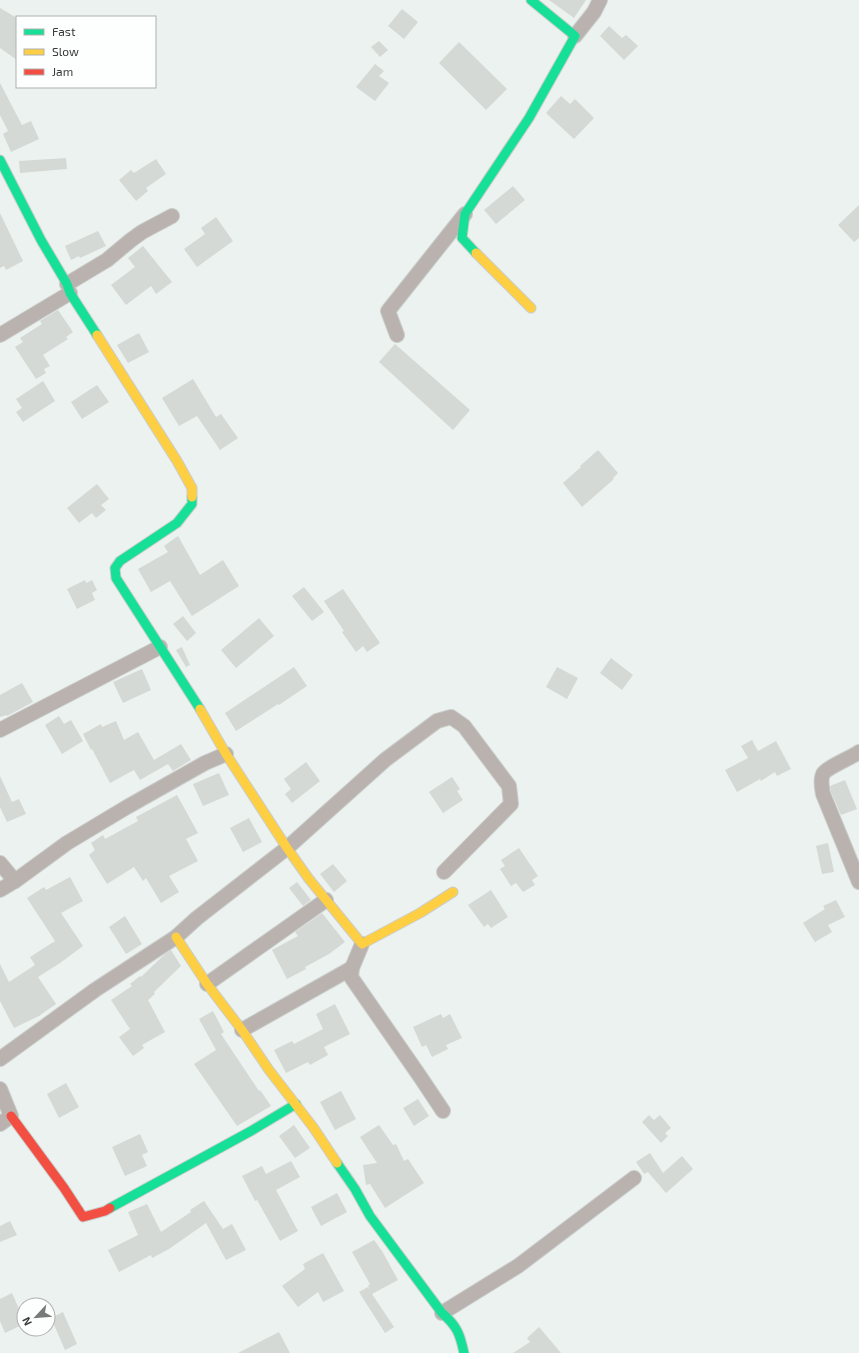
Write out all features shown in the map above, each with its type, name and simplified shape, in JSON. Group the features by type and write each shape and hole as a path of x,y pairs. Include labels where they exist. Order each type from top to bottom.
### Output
{"street":[{"path":"531,0 575,36"},
{"path":"397,335 388,311 465,214 529,118 575,36 594,12 600,0"},
{"path":"0,160 4,178 69,289 177,461 192,488 192,504 177,523 120,561 115,568 116,578 210,723 226,754 287,848 326,900 362,944"},
{"path":"465,214 462,238 531,308"},
{"path":"0,335 69,289 137,236 172,216"},
{"path":"0,730 160,647"},
{"path":"0,1059 95,990 176,937 197,918 287,848 385,760 437,721 451,716 464,726 509,786 511,804 444,872"},
{"path":"859,752 823,773 822,779 822,794 859,882"},
{"path":"0,890 15,881 67,843 120,811 206,763 226,754"},
{"path":"0,863 15,881"},
{"path":"443,1111 351,977 352,968 362,944 432,906 453,892"},
{"path":"207,984 326,900"},
{"path":"176,937 207,984 242,1030 265,1065 313,1127 355,1189 370,1216 442,1313 451,1320 460,1331 464,1353"},
{"path":"242,1030 352,968"},
{"path":"0,1089 6,1120 64,1188 82,1217 105,1211 251,1131 296,1104"},
{"path":"442,1313 518,1266 634,1178"}],"building":[{"path":"549,0 586,0 574,18"},
{"path":"0,8 16,17 16,59 0,48"},
{"path":"402,9 418,22 404,39 388,26"},
{"path":"609,26 622,38 626,35 638,46 624,60 600,36"},
{"path":"379,41 388,50 380,57 371,47"},
{"path":"459,42 507,89 486,110 439,63"},
{"path":"375,64 384,71 379,76 389,83 375,101 356,87"},
{"path":"0,83 22,125 31,121 39,139 11,152 3,134 8,131 0,115"},
{"path":"561,96 570,104 575,99 594,118 574,139 546,113"},
{"path":"66,158 67,169 20,173 19,161"},
{"path":"156,159 166,174 146,188 148,191 136,201 119,180 131,170 134,173"},
{"path":"513,186 525,200 496,224 484,210"},
{"path":"859,205 859,238 854,242 838,225"},
{"path":"0,213 23,261 6,270 4,266 0,268"},
{"path":"216,217 233,241 197,267 184,249 205,234 201,228"},
{"path":"98,231 106,246 80,258 79,256 71,260 65,246"},
{"path":"143,246 172,282 156,294 151,286 126,305 111,285 135,267 128,258"},
{"path":"58,310 73,332 66,337 68,339 43,355 50,366 44,369 46,373 36,379 15,347 23,342 20,338 42,324 40,321"},
{"path":"139,333 149,352 128,363 117,345"},
{"path":"395,344 470,410 453,430 379,362"},
{"path":"193,379 216,417 221,414 238,438 220,450 197,416 179,426 162,398"},
{"path":"43,381 55,401 23,422 16,412 22,408 16,399"},
{"path":"97,385 109,402 82,419 71,402"},
{"path":"598,450 618,473 613,478 614,479 582,507 563,483"},
{"path":"97,484 109,499 101,505 106,510 96,518 92,513 79,523 67,508"},
{"path":"178,536 200,575 223,560 239,586 192,616 170,581 151,592 138,569 168,552 164,546"},
{"path":"85,580 86,583 92,580 97,590 92,593 95,600 77,609 67,589"},
{"path":"304,587 324,612 312,621 292,596"},
{"path":"343,589 380,643 367,652 363,646 356,652 342,632 344,631 324,601"},
{"path":"183,616 196,633 187,641 173,624"},
{"path":"259,618 274,636 236,668 221,650"},
{"path":"182,647 190,665 186,667 176,650"},
{"path":"611,658 633,675 622,690 600,673"},
{"path":"294,667 307,686 236,731 225,713"},
{"path":"557,667 578,678 567,699 546,687"},
{"path":"142,669 151,690 123,703 113,682"},
{"path":"22,683 33,702 7,716 0,717 0,695"},
{"path":"59,716 64,724 71,720 83,741 62,754 45,725"},
{"path":"116,721 124,740 138,732 154,760 181,744 191,760 173,771 168,764 140,780 134,770 110,783 83,734 101,724 102,727"},
{"path":"752,740 758,751 776,741 791,769 777,776 775,772 761,781 760,779 737,792 725,770 748,758 741,746"},
{"path":"306,762 320,781 292,803 285,794 291,789 284,779"},
{"path":"219,773 229,795 203,806 193,784"},
{"path":"0,776 12,802 19,799 26,814 7,822 0,807"},
{"path":"452,777 460,789 457,791 463,800 443,813 429,792"},
{"path":"845,780 857,809 841,815 830,786"},
{"path":"177,795 198,833 186,839 198,861 169,876 179,892 161,903 146,878 143,881 134,867 107,884 89,855 95,850 91,843 103,835 105,839 138,821 136,817"},
{"path":"249,818 262,842 243,852 230,828"},
{"path":"828,843 834,872 822,874 816,846"},
{"path":"519,848 538,876 532,880 535,885 523,892 516,883 511,886 500,869 505,866 501,860"},
{"path":"333,864 347,881 334,892 320,874"},
{"path":"70,877 83,901 61,913 83,946 38,977 56,1004 39,1016 14,1028 0,1001 0,964 9,982 35,965 30,957 55,941 27,898 44,887 46,890"},
{"path":"297,882 311,900 303,906 289,888"},
{"path":"491,890 508,917 491,928 488,924 484,927 468,905"},
{"path":"836,900 845,917 828,925 832,932 815,942 803,923 825,909 823,906"},
{"path":"322,913 345,942 329,954 305,967 306,969 287,979 272,950 298,936 295,932"},
{"path":"125,916 142,944 126,954 109,927"},
{"path":"171,950 181,966 154,992 155,994 148,1000 165,1032 142,1045 144,1048 133,1056 119,1037 130,1029 111,1000 132,986 130,984 140,976 141,977"},
{"path":"335,1004 350,1034 324,1047 328,1055 310,1065 308,1062 286,1073 274,1050 292,1041 294,1044 323,1029 316,1014"},
{"path":"213,1011 224,1032 221,1034 259,1091 260,1090 271,1106 237,1126 194,1064 216,1050 199,1019"},
{"path":"441,1014 443,1018 450,1014 462,1038 446,1045 448,1049 432,1057 426,1045 422,1047 413,1027"},
{"path":"66,1083 79,1107 59,1118 47,1094"},
{"path":"341,1091 356,1119 335,1130 320,1102"},
{"path":"418,1099 429,1116 414,1126 403,1108"},
{"path":"649,1115 654,1120 660,1115 671,1128 665,1133 668,1136 661,1143 642,1122"},
{"path":"294,1125 310,1148 295,1158 279,1136"},
{"path":"379,1125 393,1145 396,1144 404,1161 408,1159 424,1183 385,1208 370,1184 366,1185 363,1165 377,1163 360,1137"},
{"path":"140,1134 148,1152 142,1155 147,1166 125,1176 112,1147"},
{"path":"650,1153 663,1173 682,1156 693,1169 666,1193 648,1172 644,1174 636,1162"},
{"path":"291,1161 300,1177 276,1190 298,1231 280,1241 257,1200 255,1201 242,1176 262,1166 266,1174"},
{"path":"337,1193 347,1212 321,1226 311,1207"},
{"path":"204,1201 223,1229 232,1224 246,1250 226,1260 206,1223 169,1249 152,1258 151,1255 119,1272 108,1250 138,1235 128,1212 147,1204 161,1232 191,1212 190,1210"},
{"path":"10,1221 17,1235 0,1242 0,1226"},
{"path":"374,1240 382,1251 398,1280 372,1294 394,1327 385,1333 359,1292 368,1287 370,1290 368,1286 370,1284 352,1252"},
{"path":"323,1253 344,1291 323,1302 318,1292 298,1307 282,1286 305,1269 303,1264"},
{"path":"12,1293 16,1302 16,1328 5,1333 0,1321 0,1299"},
{"path":"63,1312 77,1344 65,1350 56,1329 56,1316"},
{"path":"539,1327 561,1353 513,1353 530,1342 527,1338"},
{"path":"279,1332 290,1353 238,1353"}],"traffic: fast":[{"path":"476,253 462,238 465,214 529,118 575,36 531,0"},
{"path":"0,160 41,240 67,284 70,293 97,335"},
{"path":"192,497 192,504 177,523 120,561 115,568 116,578 200,709"},
{"path":"110,1208 251,1131 296,1104"},
{"path":"337,1163 355,1189 370,1216 442,1313 454,1326 459,1335 464,1353"}],"traffic: slow":[{"path":"476,253 531,308"},
{"path":"97,335 177,461 192,488 192,497"},
{"path":"200,709 226,754 287,848 309,879 362,944 420,913 453,892"},
{"path":"176,937 207,984 242,1030 269,1070 313,1127 337,1163"}],"traffic: jam":[{"path":"11,1116 64,1188 83,1217 105,1211 110,1208"}]}
